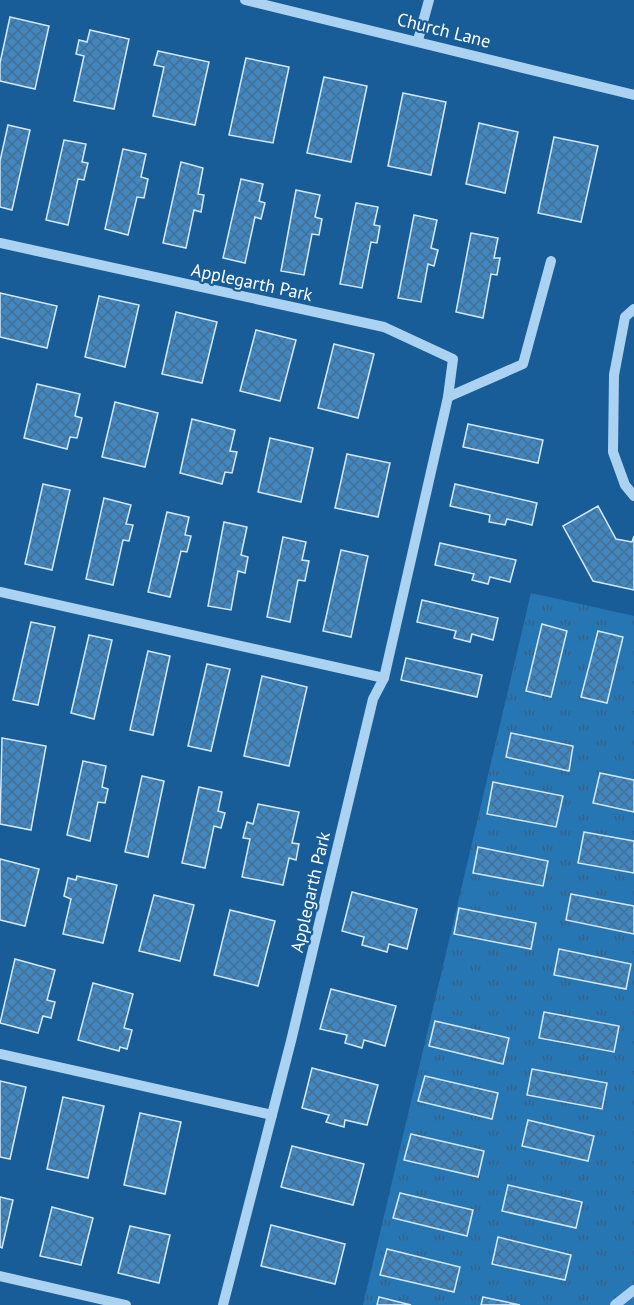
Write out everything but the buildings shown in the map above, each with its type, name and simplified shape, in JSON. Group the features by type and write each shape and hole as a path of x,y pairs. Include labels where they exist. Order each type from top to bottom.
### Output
{"street":[{"name":"Church Lane","path":"245,0 418,40 634,95"},
{"path":"418,40 429,0"},
{"name":"Applegarth Park","path":"0,243 384,327 453,358 448,397 384,678 373,699 272,1115 223,1305"},
{"path":"448,397 523,364 551,261"},
{"path":"634,309 625,317 615,375 613,452 625,485 634,495"},
{"path":"0,592 384,678"},
{"path":"0,1053 272,1115"},
{"path":"0,1276 126,1305"},
{"path":"615,1305 634,1290"}],"green space":[{"path":"531,593 634,616 634,1305 363,1305"}]}
